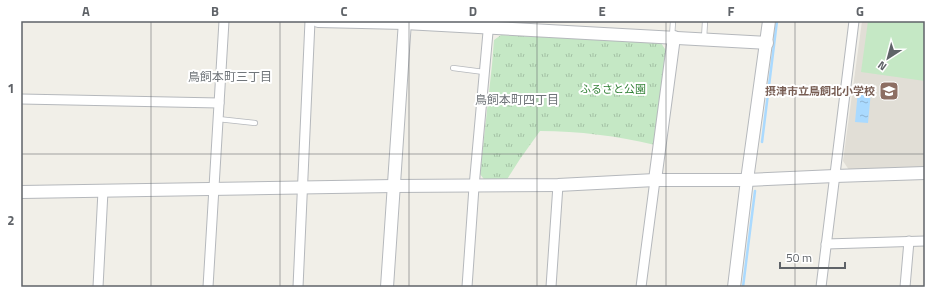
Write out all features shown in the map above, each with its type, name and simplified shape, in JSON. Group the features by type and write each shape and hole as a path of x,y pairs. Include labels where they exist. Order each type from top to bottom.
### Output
{"street":[{"path":"208,287 224,21"},
{"path":"298,287 310,21"},
{"path":"318,21 583,27 673,37 767,43"},
{"path":"734,287 769,21"},
{"path":"821,287 854,21"},
{"path":"387,287 405,22"},
{"path":"466,287 488,24"},
{"path":"641,287 673,37"},
{"path":"21,99 219,103"},
{"path":"21,192 302,187 558,186 655,180 747,180 925,173"},
{"path":"551,287 558,186"},
{"path":"98,287 103,191"},
{"path":"905,287 909,241"},
{"path":"826,244 925,241"}],"lane":[{"path":"673,21 673,37"},
{"path":"704,39 705,21"},
{"path":"453,68 484,72"},
{"path":"218,119 255,123"}],"shaded area":[{"name":"摂津市立鳥飼北小学校","path":"862,21 925,21 925,167 849,170 843,161"}],"green space":[{"path":"868,21 925,21 925,81 861,72"},
{"name":"ふるさと公園","path":"501,35 661,43 665,49 666,60 661,87 655,145 598,135 540,131 506,181 486,182 480,174 494,40"}],"water":[{"path":"858,90 871,91 868,123 855,122"}],"waterway":[{"path":"762,142 777,21"},
{"path":"743,287 755,191"}],"place":[{"name":"摂津市立鳥飼北小学校","path":"889,91"}],"district":[{"name":"鳥飼本町三丁目","path":"230,76"},
{"name":"鳥飼本町四丁目","path":"517,99"}]}
